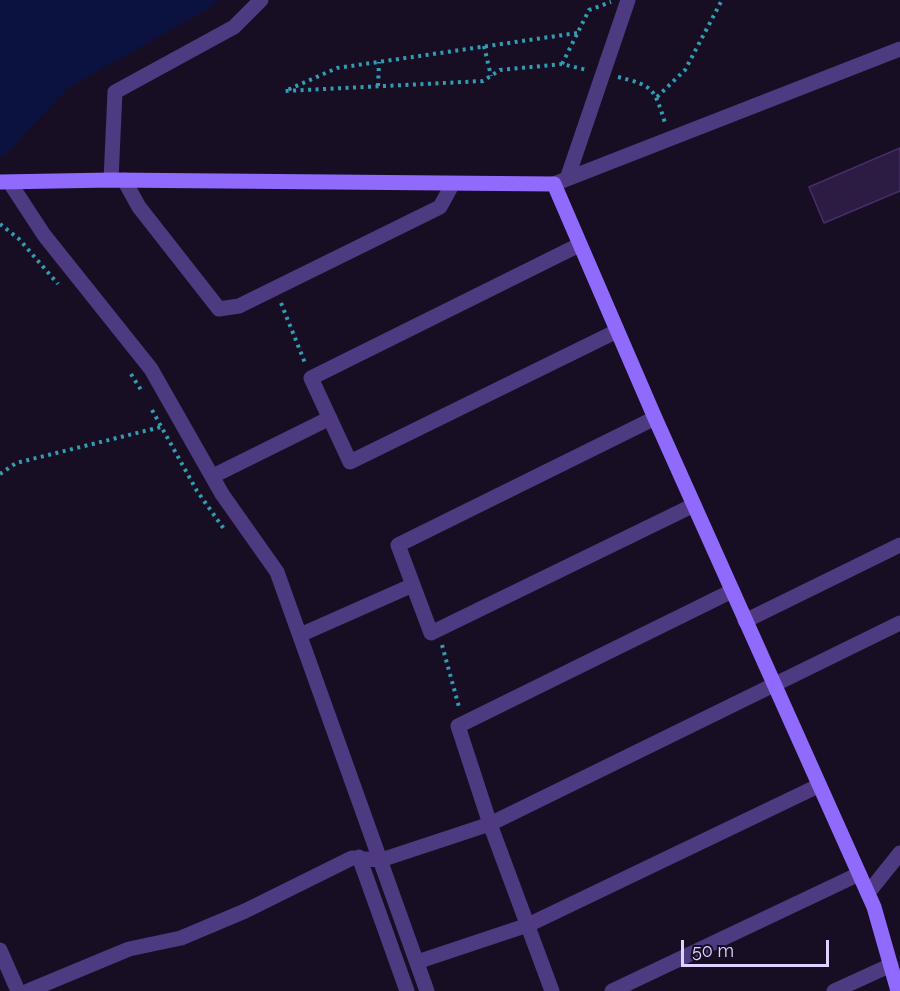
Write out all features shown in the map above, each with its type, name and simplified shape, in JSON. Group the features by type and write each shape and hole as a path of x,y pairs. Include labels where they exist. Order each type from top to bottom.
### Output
{"street":[{"path":"261,0 234,27 115,92 118,180 219,309 239,306 440,207 452,185"},
{"path":"628,0 603,74 561,182 579,245 818,786 868,893 898,991"},
{"path":"5,183 118,180 452,185 561,182 900,49"},
{"path":"5,183 152,369 222,494 277,572 427,991"},
{"path":"579,245 311,378 350,462 617,331"},
{"path":"213,476 330,418"},
{"path":"655,418 399,545 431,633 694,505"},
{"path":"746,621 900,545"},
{"path":"300,635 413,585"},
{"path":"552,991 490,824 458,726 732,591"},
{"path":"27,991 129,949 181,938 245,911 352,858 381,860 490,824 900,623"},
{"path":"417,962 528,925 818,786"},
{"path":"868,893 900,853"},
{"path":"359,857 407,991"},
{"path":"612,991 859,874"},
{"path":"0,950 18,991"},
{"path":"834,991 891,965"}],"path":[{"path":"562,64 589,10 618,0"},
{"path":"657,97 685,70 722,0"},
{"path":"577,33 337,68 285,91 483,81 500,70 562,64 646,84 657,97 670,138"},
{"path":"484,46 491,76"},
{"path":"378,86 379,62"},
{"path":"0,224 20,239 64,290"},
{"path":"275,289 311,378"},
{"path":"127,369 142,392"},
{"path":"147,400 206,507 225,532"},
{"path":"0,474 16,463 161,427"},
{"path":"438,630 464,724"}],"shaded area":[{"path":"0,0 219,0 211,7 68,88 3,157 0,155"}],"building":[{"path":"900,148 900,191 824,223 809,187"}]}
